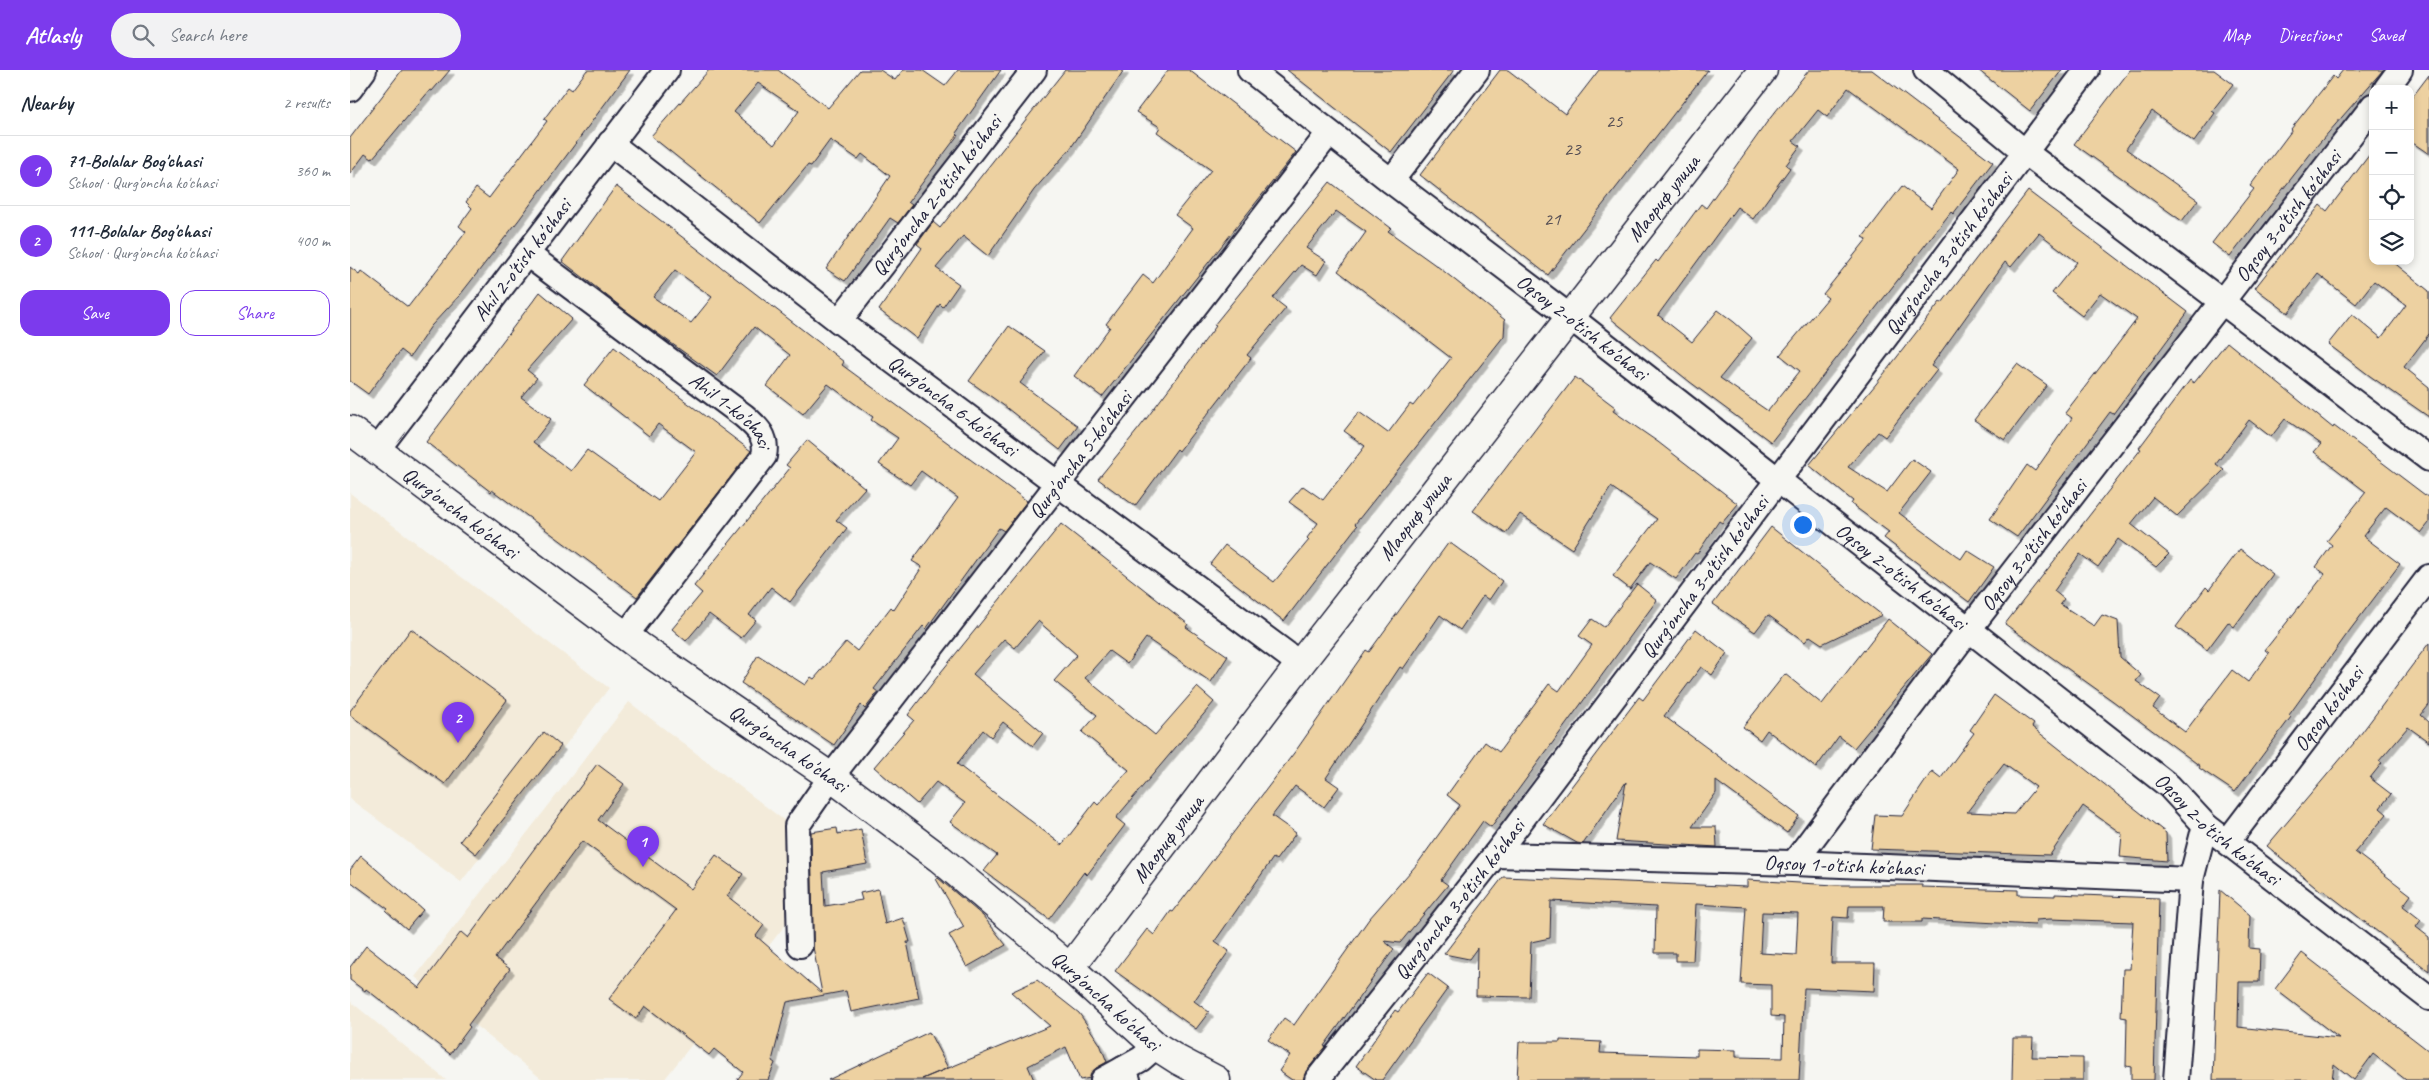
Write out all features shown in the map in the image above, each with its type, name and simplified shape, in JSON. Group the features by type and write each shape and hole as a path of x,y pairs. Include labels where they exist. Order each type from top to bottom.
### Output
{"street":[{"path":"350,89 364,70"},
{"name":"Ahil 2-o'tish ko'chasi","path":"377,450 667,70"},
{"name":"Qurg'oncha 2-o'tish ko'chasi","path":"839,321 1034,70"},
{"name":"Oqsoy 2-o'tish ko'chasi","path":"1250,70 1391,181 1570,317 2169,786 2205,825 2429,998"},
{"path":"1391,181 1477,70"},
{"name":"Маориф улица","path":"1070,968 1300,664 1763,70"},
{"name":"Oqsoy 3-o'tish ko'chasi","path":"1926,70 2025,152 2429,459"},
{"name":"Qurg'oncha 3-o'tish ko'chasi","path":"1317,1080 1495,855 2088,70"},
{"path":"2389,85 2400,70"},
{"name":"Oqsoy 3-o'tish ko'chasi","path":"1794,863 1969,629 2369,111"},
{"name":"Qurg'oncha 5-ko'chasi","path":"800,944 797,826 831,777 1060,484 1329,133"},
{"name":"Qurg'oncha 6-ko'chasi","path":"610,144 839,321 1300,664"},
{"name":"Ahil 1-ko'chasi","path":"526,254 744,416 762,434 766,445 764,456 625,636"},
{"name":"Qurg'oncha ko'chasi","path":"350,430 625,636 831,777 940,858 1070,968 1156,1046 1216,1080"},
{"name":"Oqsoy ko'chasi","path":"2228,842 2429,577"},
{"path":"2176,1080 2191,880 2205,825"},
{"name":"Oqsoy 1-o'tish ko'chasi","path":"1495,855 1794,863 2191,880"},
{"path":"1118,1076 1156,1046"}],"shaded area":[{"path":"350,493 609,688 461,882 350,799"},
{"path":"629,702 785,821 786,924 664,1080 543,1080 415,977"},
{"path":"350,1001 446,1080 350,1080"}],"building":[{"path":"402,70 450,70 432,91 430,90 372,159 365,154 350,174 350,138"},
{"path":"587,70 630,70 518,221 460,295 431,326 410,357 401,350 368,394 350,381 350,267 359,274 361,271 408,307 466,232 459,226 472,208 466,202 476,188 489,198 547,121 544,119 568,87 572,90"},
{"path":"709,70 778,70 828,108 860,70 880,70 895,80 903,70 922,70 945,86 958,70 1001,70 956,133 958,135 908,202 912,205 898,223 890,218 845,281 826,269 890,176 862,154 858,159 830,140 811,166 808,165 760,223 651,136","holes":["758,83 799,111 774,145 734,112"]},
{"path":"1065,70 1124,70 1070,149 1034,190 988,256 963,236 936,268 959,284 943,307 940,304 917,339 879,310 922,248 917,244 933,222 940,228"},
{"path":"1168,70 1189,70 1296,152 1102,397 1074,376 1110,327 1106,324 1143,275 1153,283 1193,228 1175,215 1211,170 1157,132 1160,127 1136,112"},
{"path":"1287,70 1454,70 1391,152"},
{"path":"1500,70 1508,70 1565,114 1599,70 1708,70 1548,275 1420,175"},
{"path":"1809,70 1872,70 1993,162 1953,214 1951,212 1771,442 1690,382 1610,318 1656,260 1658,262 1701,204 1706,208 1767,122","holes":["1848,88 1959,169 1931,208 1902,186 1863,237 1867,239 1823,294 1828,298 1780,355 1800,371 1768,411 1720,378 1752,338 1734,322 1718,310 1692,342 1658,315 1737,207 1753,219 1790,168 1786,165 1800,146 1793,141 1818,110 1827,117"]},
{"path":"1978,70 2062,70 2030,111"},
{"path":"2130,70 2214,70 2233,84 2212,111 2215,113 2194,142 2152,111 2126,149 2198,200 2182,221 2074,144"},
{"path":"2343,70 2383,70 2315,148 2230,257 2212,243 2254,189 2250,186 2291,129 2333,76 2336,79"},
{"path":"2429,75 2429,154 2414,144 2414,95"},
{"path":"2369,155 2369,265 2397,265 2429,291 2429,334 2404,367 2429,387 2429,417 2328,344 2352,314 2381,338 2406,305 2374,281 2356,304 2318,274 2288,313 2255,288 2320,205 2327,211"},
{"path":"1330,182 1391,228 1388,231 1441,269 1505,320 1504,336 1355,524 1357,526 1284,621 1210,564 1225,545 1274,582 1309,540 1307,538 1318,523 1289,502 1303,486 1323,500 1365,446 1344,431 1359,412 1388,433 1410,404 1413,406 1451,358 1338,271 1366,232 1336,211 1306,248 1326,261 1317,275 1301,265 1273,298 1286,308 1247,355 1251,358 1179,451 1177,449 1135,506 1098,479 1140,427 1216,326 1214,325"},
{"path":"616,186 844,362 842,365 1027,501 1004,531 999,528 926,629 923,626 874,689 878,692 865,709 861,705 834,745 741,683 758,655 805,685 811,677 814,679 846,642 857,651 891,607 894,610 922,567 912,561 958,498 921,471 910,485 879,464 898,438 871,420 873,417 828,384 803,414 767,386 790,355 754,327 717,376 629,313 562,261","holes":["675,270 712,297 691,323 653,297"]},
{"path":"2028,191 2188,312 2113,414 2110,412 2017,537 1990,519 2027,465 2035,471 2072,418 2065,413 2137,319 2100,293 2082,316 2052,293 2077,262 2039,233 2011,267 2005,262 1931,366 1937,370 1885,437 1878,432 1848,467 1887,492 1912,459 1931,472 1899,513 1961,559 1967,550 1994,567 1969,602 1884,538 1889,532 1851,504 1853,501 1809,465 1940,302 1942,303"},
{"path":"540,292 572,319 527,370 537,378 521,397 551,419 533,442 571,471 587,450 658,501 696,452 658,424 649,436 584,385 614,347 751,451 637,597 492,490 491,492 426,442"},
{"path":"1009,326 1045,351 1020,383 1078,426 1060,450 969,381"},
{"path":"2227,342 2333,428 2334,426 2429,498 2429,523 2421,533 2386,507 2363,536 2400,564 2350,630 2289,715 2291,717 2235,792 2199,768 2200,766 2113,701 2005,624 2141,449 2139,448 2190,380 2194,383","holes":["2285,419 2321,444 2314,452 2366,492 2327,541 2332,545 2316,567 2325,574 2265,650 2269,653 2248,682 2232,670 2185,732 2153,708 2160,698 2136,681 2141,675 2120,657 2118,621 2102,615 2094,626 2060,604 2064,599 2054,591 2080,554 2098,567 2118,539 2156,567 2169,554 2131,524 2153,497 2177,516 2224,470 2216,464 2249,420 2271,437"]},
{"path":"2017,364 2047,385 2005,440 1974,420"},
{"path":"1575,377 1615,407 1613,411 1658,442 1738,504 1722,523 1719,521 1697,554 1695,553 1676,579 1650,562 1630,589 1613,576 1657,519 1611,487 1572,549 1520,514 1506,533 1473,511"},
{"path":"807,440 865,488 836,520 847,528 790,602 771,587 749,615 756,620 741,638 709,614 686,641 672,629 702,593 694,586 790,468 786,465"},
{"path":"1061,524 1188,624 1186,627 1228,656 1211,682 1146,638 1127,664 1109,651 1085,678 1155,735 1197,687 1214,702 1116,818 1125,825 1087,875 1084,872 1049,919 984,871 997,855 950,822 965,803 936,782 917,804 874,767 914,720 908,715","holes":["1038,621 1077,655 1054,681 1097,715 1082,732 1129,770 1098,805 1095,802 1062,845 957,764 983,730 991,737 1003,722 1033,746 1043,733 973,674 1004,639 1015,648"]},
{"path":"1771,527 1882,615 1822,644 1810,636 1805,642 1768,615 1755,632 1713,604"},
{"path":"1449,542 1502,581 1489,600 1483,596 1460,630 1440,615 1403,669 1400,667 1326,778 1339,787 1324,807 1295,786 1272,816 1296,833 1276,860 1273,858 1215,941 1229,951 1194,1001 1209,1012 1196,1029 1115,971 1147,929 1154,935 1171,911 1173,912 1297,749 1366,650 1369,652"},
{"path":"2240,549 2273,574 2234,627 2228,622 2207,650 2176,627 2206,587 2209,590"},
{"path":"1637,584 1657,600 1491,827 1483,821 1441,880 1448,885 1400,943 1384,941 1394,949 1324,1046 1326,1047 1306,1071 1303,1080 1292,1080 1279,1071 1290,1055 1268,1040 1284,1018 1294,1025 1369,919 1418,863 1460,805 1447,795 1485,742 1499,752 1549,684 1559,691 1592,645 1579,636 1592,619 1604,627"},
{"path":"1888,619 1932,654 1854,748 1839,736 1816,768 1767,730 1760,740 1743,727 1785,674 1822,704"},
{"path":"411,629 507,700 445,784 350,715 350,711"},
{"path":"1696,629 1727,653 1712,675 1701,667 1664,716 1799,816 1787,833 1716,781 1716,793 1692,827 1716,827 1717,847 1616,841 1626,782 1583,844 1577,843 1543,824 1639,697 1643,700"},
{"path":"2429,643 2429,705 2421,715 2429,722 2429,742 2408,727 2379,761 2382,763 2370,778 2391,794 2380,808 2387,814 2355,852 2411,895 2403,906 2421,920 2416,927 2429,937 2429,971 2323,890 2321,891 2267,846 2354,743"},
{"path":"1994,695 2034,724 2032,727 2166,833 2167,861 2120,857 2122,834 2083,806 2050,855 1871,849 1875,815 1902,816 1932,771 1941,778 1974,733 1970,730","holes":["2004,764 2036,787 2014,814 1967,812"]},
{"path":"544,732 561,746 476,854 460,841"},
{"path":"597,764 624,784 598,820 691,889 716,855 743,874 727,896 764,925 756,936 822,993 813,947 811,832 837,828 838,834 861,829 867,864 823,872 825,906 862,900 860,893 878,889 885,924 903,918 910,942 907,942 919,998 851,1012 846,991 787,1002 772,1061 775,1063 768,1080 737,1080 743,1072 714,1049 709,1055 645,1006 636,1019 609,999 676,910 582,841 495,958 510,969 468,1025 470,1027 450,1054 366,989 365,991 350,980 350,967 366,946 419,988 461,932 468,938"},
{"path":"361,856 423,910 407,929 386,911 388,909 350,881 350,870"},
{"path":"1503,877 1747,887 1747,880 1835,885 1922,885 1922,887 2018,890 2018,895 2055,896 2055,894 2159,898 2154,1080 2131,1080 2131,1067 2126,1066 2127,1018 2121,1017 2123,969 2130,969 2133,922 2050,919 2036,920 2035,925 1922,919 1922,922 1883,922 1884,906 1849,906 1848,918 1833,917 1831,963 1875,963 1874,991 1804,988 1799,1080 1517,1080 1519,1042 1560,1042 1560,1040 1601,1042 1600,1053 1697,1056 1697,1049 1736,1050 1736,1057 1783,1058 1784,1017 1771,1016 1771,985 1741,984 1746,907 1696,904 1693,961 1676,961 1676,953 1655,953 1656,907 1551,901 1550,938 1531,942 1529,997 1476,996 1477,948 1469,959 1444,954","holes":["1762,912 1798,913 1796,955 1760,953"]},
{"path":"938,878 983,916 1006,945 967,967 949,935 964,927 936,879"},
{"path":"2220,890 2250,915 2249,948 2260,949 2259,982 2239,982 2238,1027 2339,1038 2275,989 2302,953 2429,1051 2429,1080 2406,1080 2373,1054 2354,1080 2334,1064 2332,1080 2213,1080"},
{"path":"1428,973 1448,988 1382,1080 1376,1080 1356,1066 1395,1010 1398,1012"},
{"path":"1037,980 1079,1013 1100,1044 1107,1062 1096,1068 1090,1078 1080,1080 1066,1047 1028,1066 1034,1080 828,1080 929,1032 948,1068 922,1079 1050,1026 1011,992"},
{"path":"2013,1038 2033,1038 2032,1057 2083,1058 2083,1080 2012,1080"}],"place":[{"name":"111-Bolalar Bog'chasi","path":"458,743"},
{"name":"71-Bolalar Bog'chasi","path":"643,867"}]}
